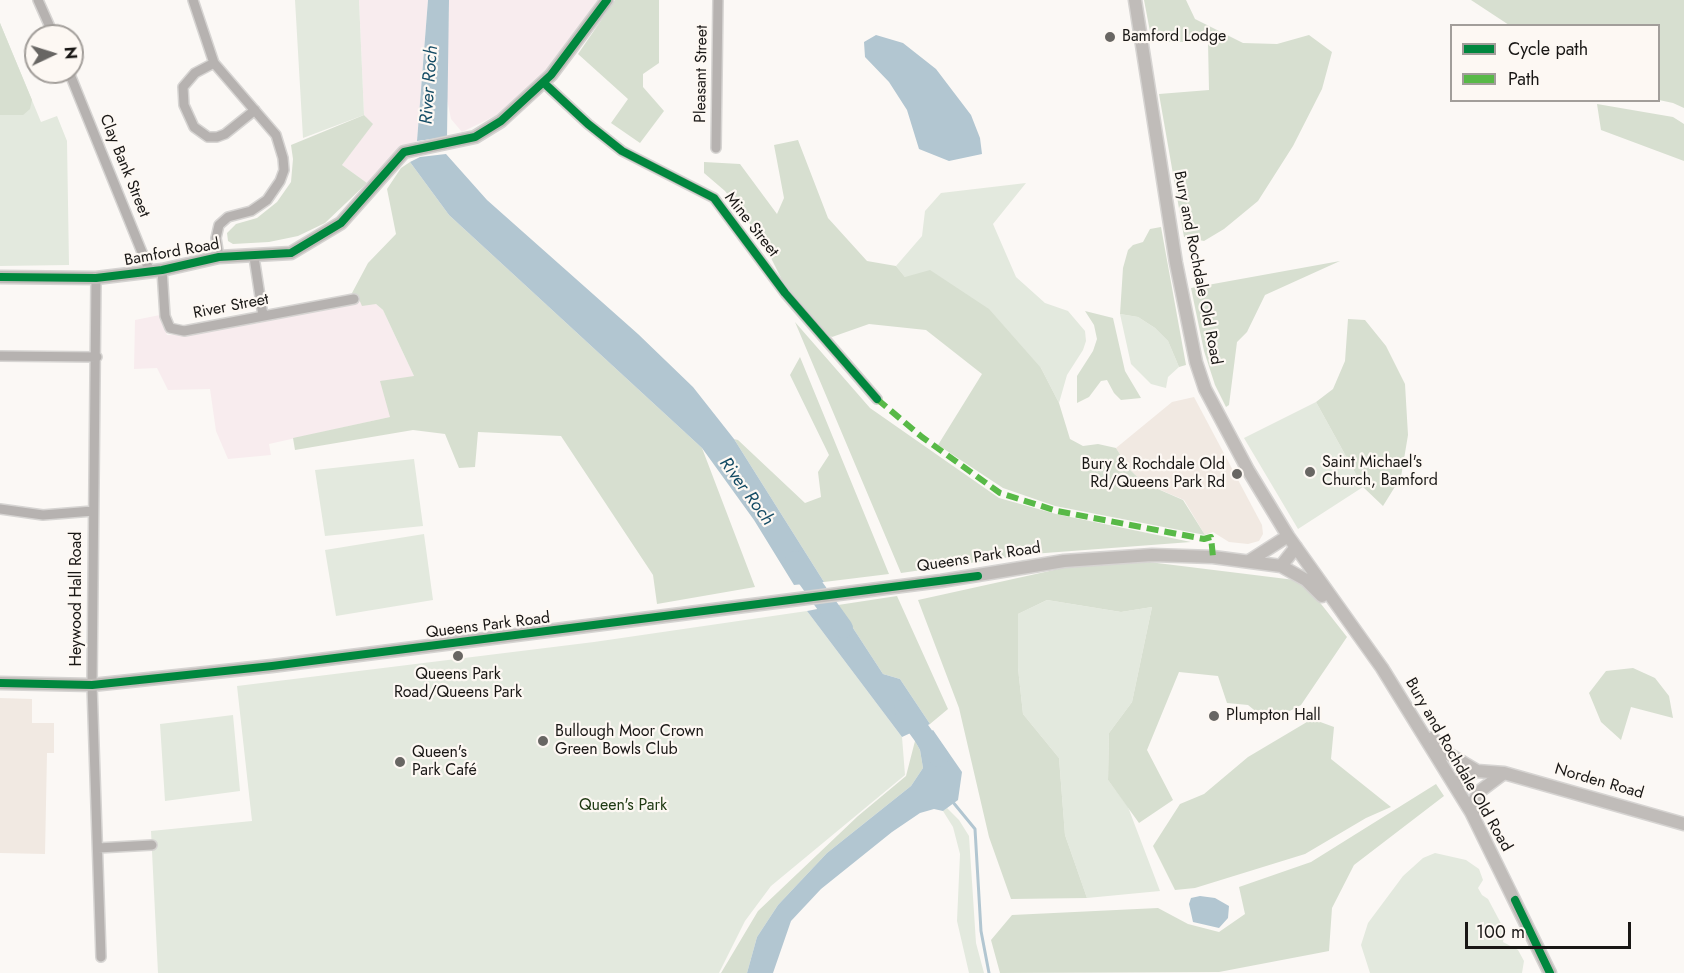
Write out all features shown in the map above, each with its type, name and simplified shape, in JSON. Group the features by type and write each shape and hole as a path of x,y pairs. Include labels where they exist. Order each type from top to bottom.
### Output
{"street":[{"path":"38,0 49,24"},
{"path":"193,0 214,63 276,135 284,170 274,192 267,200 251,211 228,218 219,225 216,238 219,257"},
{"name":"Bamford Road","path":"0,277 96,278 156,271 219,257 291,254 341,223 404,153 412,149 454,143 475,137 501,121 544,83 607,0"},
{"name":"Pleasant Street","path":"716,148 718,0"},
{"name":"Bury and Rochdale Old Road","path":"1135,0 1176,264 1196,362 1205,389 1226,430 1288,536 1406,705 1473,816 1550,973"},
{"path":"214,63 195,73 183,87 184,105 194,127 208,137 217,137 225,134 255,110"},
{"name":"Mine Street","path":"544,83 588,124 622,151 714,198 785,293 877,399"},
{"name":"Clay Bank Street","path":"74,84 156,271"},
{"path":"254,257 263,316"},
{"name":"River Street","path":"156,271 165,316 170,328 184,331 354,299"},
{"name":"Heywood Hall Road","path":"96,278 92,685 101,957"},
{"path":"0,356 97,357"},
{"path":"0,509 43,515 93,511"},
{"path":"1249,561 1288,536"},
{"path":"1281,566 1296,547"},
{"name":"Queens Park Road","path":"0,683 92,685 519,636 941,581 1065,561 1152,555 1213,557 1281,566"},
{"name":"Bury and Rochdale Old Road","path":"1281,566 1306,580 1349,632 1363,641"},
{"path":"1406,705 1445,752 1477,771"},
{"path":"1457,789 1464,777 1477,771"},
{"name":"Norden Road","path":"1477,771 1504,773 1684,824"},
{"path":"1457,789 1504,773"},
{"path":"1473,816 1475,799 1480,791 1504,773"},
{"path":"98,848 152,845"}],"shaded area":[{"path":"359,0 428,0 417,141 390,158 367,183 342,165 372,124 364,115"},
{"path":"449,0 602,0 524,102 462,132 451,119 446,94"},
{"path":"358,297 376,304 383,310 414,376 390,417 269,444 271,455 228,459 216,431 210,389 168,390 157,368 134,369 135,320 160,315 167,335 183,334 259,323"},
{"path":"1194,397 1262,525 1263,534 1259,541 1248,544 1229,542 1213,532 1205,535 1184,500 1144,483 1129,469 1116,448 1172,402"},
{"path":"0,698 32,699 32,723 54,723 54,753 47,753 45,854 0,853"}],"green space":[{"path":"295,0 359,0 364,115 303,138"},
{"path":"615,0 659,0 659,63 643,74 643,87 664,111 640,143 611,123 628,99 578,54"},
{"path":"1144,0 1186,0 1195,19 1243,43 1277,44 1309,35 1332,52 1322,89 1293,146 1258,201 1224,229 1204,241 1184,237 1159,94 1209,90 1208,42 1152,42"},
{"path":"1471,0 1684,0 1684,108 1660,100 1660,24 1507,24"},
{"path":"0,23 41,122 57,116 67,141 69,265 0,266"},
{"path":"0,23 32,100 30,109 23,115 0,115"},
{"path":"1597,104 1673,117 1684,124 1684,161 1601,130"},
{"path":"364,115 373,124 342,165 367,183 325,223 298,236 269,242 233,244 228,241 227,233 236,224 257,218 277,202 291,182 293,159 291,145"},
{"path":"798,140 828,218 867,261 896,266 905,277 930,270 989,309 1041,368 1059,403 1070,439 1083,446 1098,444 1116,448 1129,469 1144,483 1183,500 1205,535 1055,506 1003,488 938,445 982,374 926,330 869,324 832,337 823,332 785,286 762,240 725,191 704,173 704,162 740,164 777,214 784,198 774,145"},
{"path":"410,162 449,215 702,448 755,587 657,604 653,575 561,436 478,432 475,467 459,468 445,434 413,430 295,450 293,438 390,417 380,381 414,376 383,310 376,304 362,306 358,297 352,293 368,263 396,234 387,189 401,168"},
{"path":"1026,183 993,224 1016,277 1045,303 1068,311 1085,331 1086,341 1083,350 1067,375 1059,403 1041,368 905,277 896,266 922,236 925,211 941,193"},
{"path":"1161,227 1186,365 1179,367 1168,341 1155,328 1138,317 1120,314 1123,268 1128,250 1133,245 1143,242 1150,229"},
{"path":"1340,261 1265,295 1247,332 1237,342 1229,405 1226,407 1215,385 1204,351 1191,288"},
{"path":"1085,311 1113,318 1125,371 1141,398 1121,400 1107,380 1101,381 1089,397 1077,403 1077,376 1093,351 1097,339 1094,325"},
{"path":"1120,314 1138,317 1155,328 1168,341 1179,367 1168,377 1166,388 1151,384 1131,364"},
{"path":"1348,319 1365,320 1386,346 1405,384 1408,435 1401,477 1383,506 1363,487 1316,402 1333,389 1345,361"},
{"path":"795,322 870,408 999,498 1056,514 1191,542 1032,554 901,573"},
{"path":"800,357 889,574 824,582 734,439 738,440 805,503 821,497 818,472 829,455 790,375"},
{"path":"1316,402 1363,487 1298,529 1244,438"},
{"path":"414,459 423,526 325,536 315,470"},
{"path":"424,534 433,600 336,616 325,550"},
{"path":"1149,562 1303,581 1347,637 1301,705 1269,722 1248,705 1227,703 1218,676 1179,672 1147,750 1173,800 1139,823 1108,780 1109,733 1132,702 1152,607 1121,612 1047,600 1018,614 1018,668 1023,714 1059,758 1065,835 1087,898 1011,899 989,837 959,708 918,600 1063,568"},
{"path":"897,596 948,709 930,724 900,679 883,674 838,605"},
{"path":"1047,600 1121,612 1152,607 1132,702 1109,733 1108,780 1128,807 1160,891 1087,898 1065,835 1059,758 1023,714 1018,668 1018,614"},
{"name":"Queen's Park","path":"807,611 902,737 905,775 771,886 745,921 719,973 158,973 151,831 252,821 237,686 594,642"},
{"path":"1633,668 1655,678 1669,696 1673,718 1631,707 1621,740 1601,722 1589,693 1606,671"},
{"path":"233,715 240,791 165,801 160,724"},
{"path":"1312,719 1334,727 1331,759 1391,807 1366,818 1305,854 1195,888 1175,890 1153,846 1180,804 1204,794 1248,757"},
{"path":"915,741 920,750 923,768 911,786 827,853 778,905 757,937 747,973 721,973 758,911 858,816 906,776"},
{"path":"1436,784 1444,796 1354,865 1332,908 1329,951 1219,972 1000,973 991,940 1012,915 1158,908 1188,924 1219,932 1245,914 1239,887 1311,862"},
{"path":"947,808 959,820 969,836 976,943 984,973 969,973 957,921 960,854 953,827 943,811"},
{"path":"1435,853 1466,860 1479,869 1483,880 1478,888 1488,899 1505,931 1503,942 1518,950 1524,961 1522,973 1370,973 1361,945 1368,923 1403,876 1423,858"}],"water":[{"path":"428,0 449,0 447,137 417,141"},
{"path":"876,35 903,43 936,69 971,115 980,138 982,154 949,161 919,149 907,110 889,82 865,57 864,42"},
{"path":"446,154 487,200 638,334 693,387 734,439 824,582 794,585 754,520 702,448 449,215 410,162 420,157"},
{"path":"838,605 883,674 900,679 930,724 902,737 807,611"},
{"path":"933,730 962,772 958,800 943,811 934,809 920,813 892,832 821,889 791,921 773,973 747,973 757,937 778,905 827,853 911,786 923,768 920,750 915,741"},
{"path":"1200,896 1215,898 1229,906 1228,918 1219,928 1193,922 1189,904 1191,898"}],"waterway":[{"name":"River Roch","path":"795,561 843,628"},
{"name":"River Roch","path":"904,709 939,757"},
{"path":"952,801 975,829 981,931 989,973"}],"marked path":[{"path":"877,399 922,437 1000,493 1057,511 1204,539 1211,537 1213,557"}],"cycle path":[{"path":"0,277 96,278 162,270 219,257 291,253 341,223 404,152 475,137 501,121 551,75 607,0"},
{"path":"544,83 588,124 622,151 714,198 785,293 877,399"},
{"path":"0,683 92,685 272,666 978,576"},
{"path":"1515,900 1550,973"}],"place":[{"name":"Bamford Lodge","path":"1110,37"},
{"name":"Saint Michael's Church, Bamford","path":"1310,472"},
{"name":"Bury & Rochdale Old Rd/Queens Park Rd","path":"1237,474"},
{"name":"Queens Park Road/Queens Park","path":"458,656"},
{"name":"Plumpton Hall","path":"1214,716"},
{"name":"Bullough Moor Crown Green Bowls Club","path":"543,741"},
{"name":"Queen's Park Café","path":"400,762"}]}
